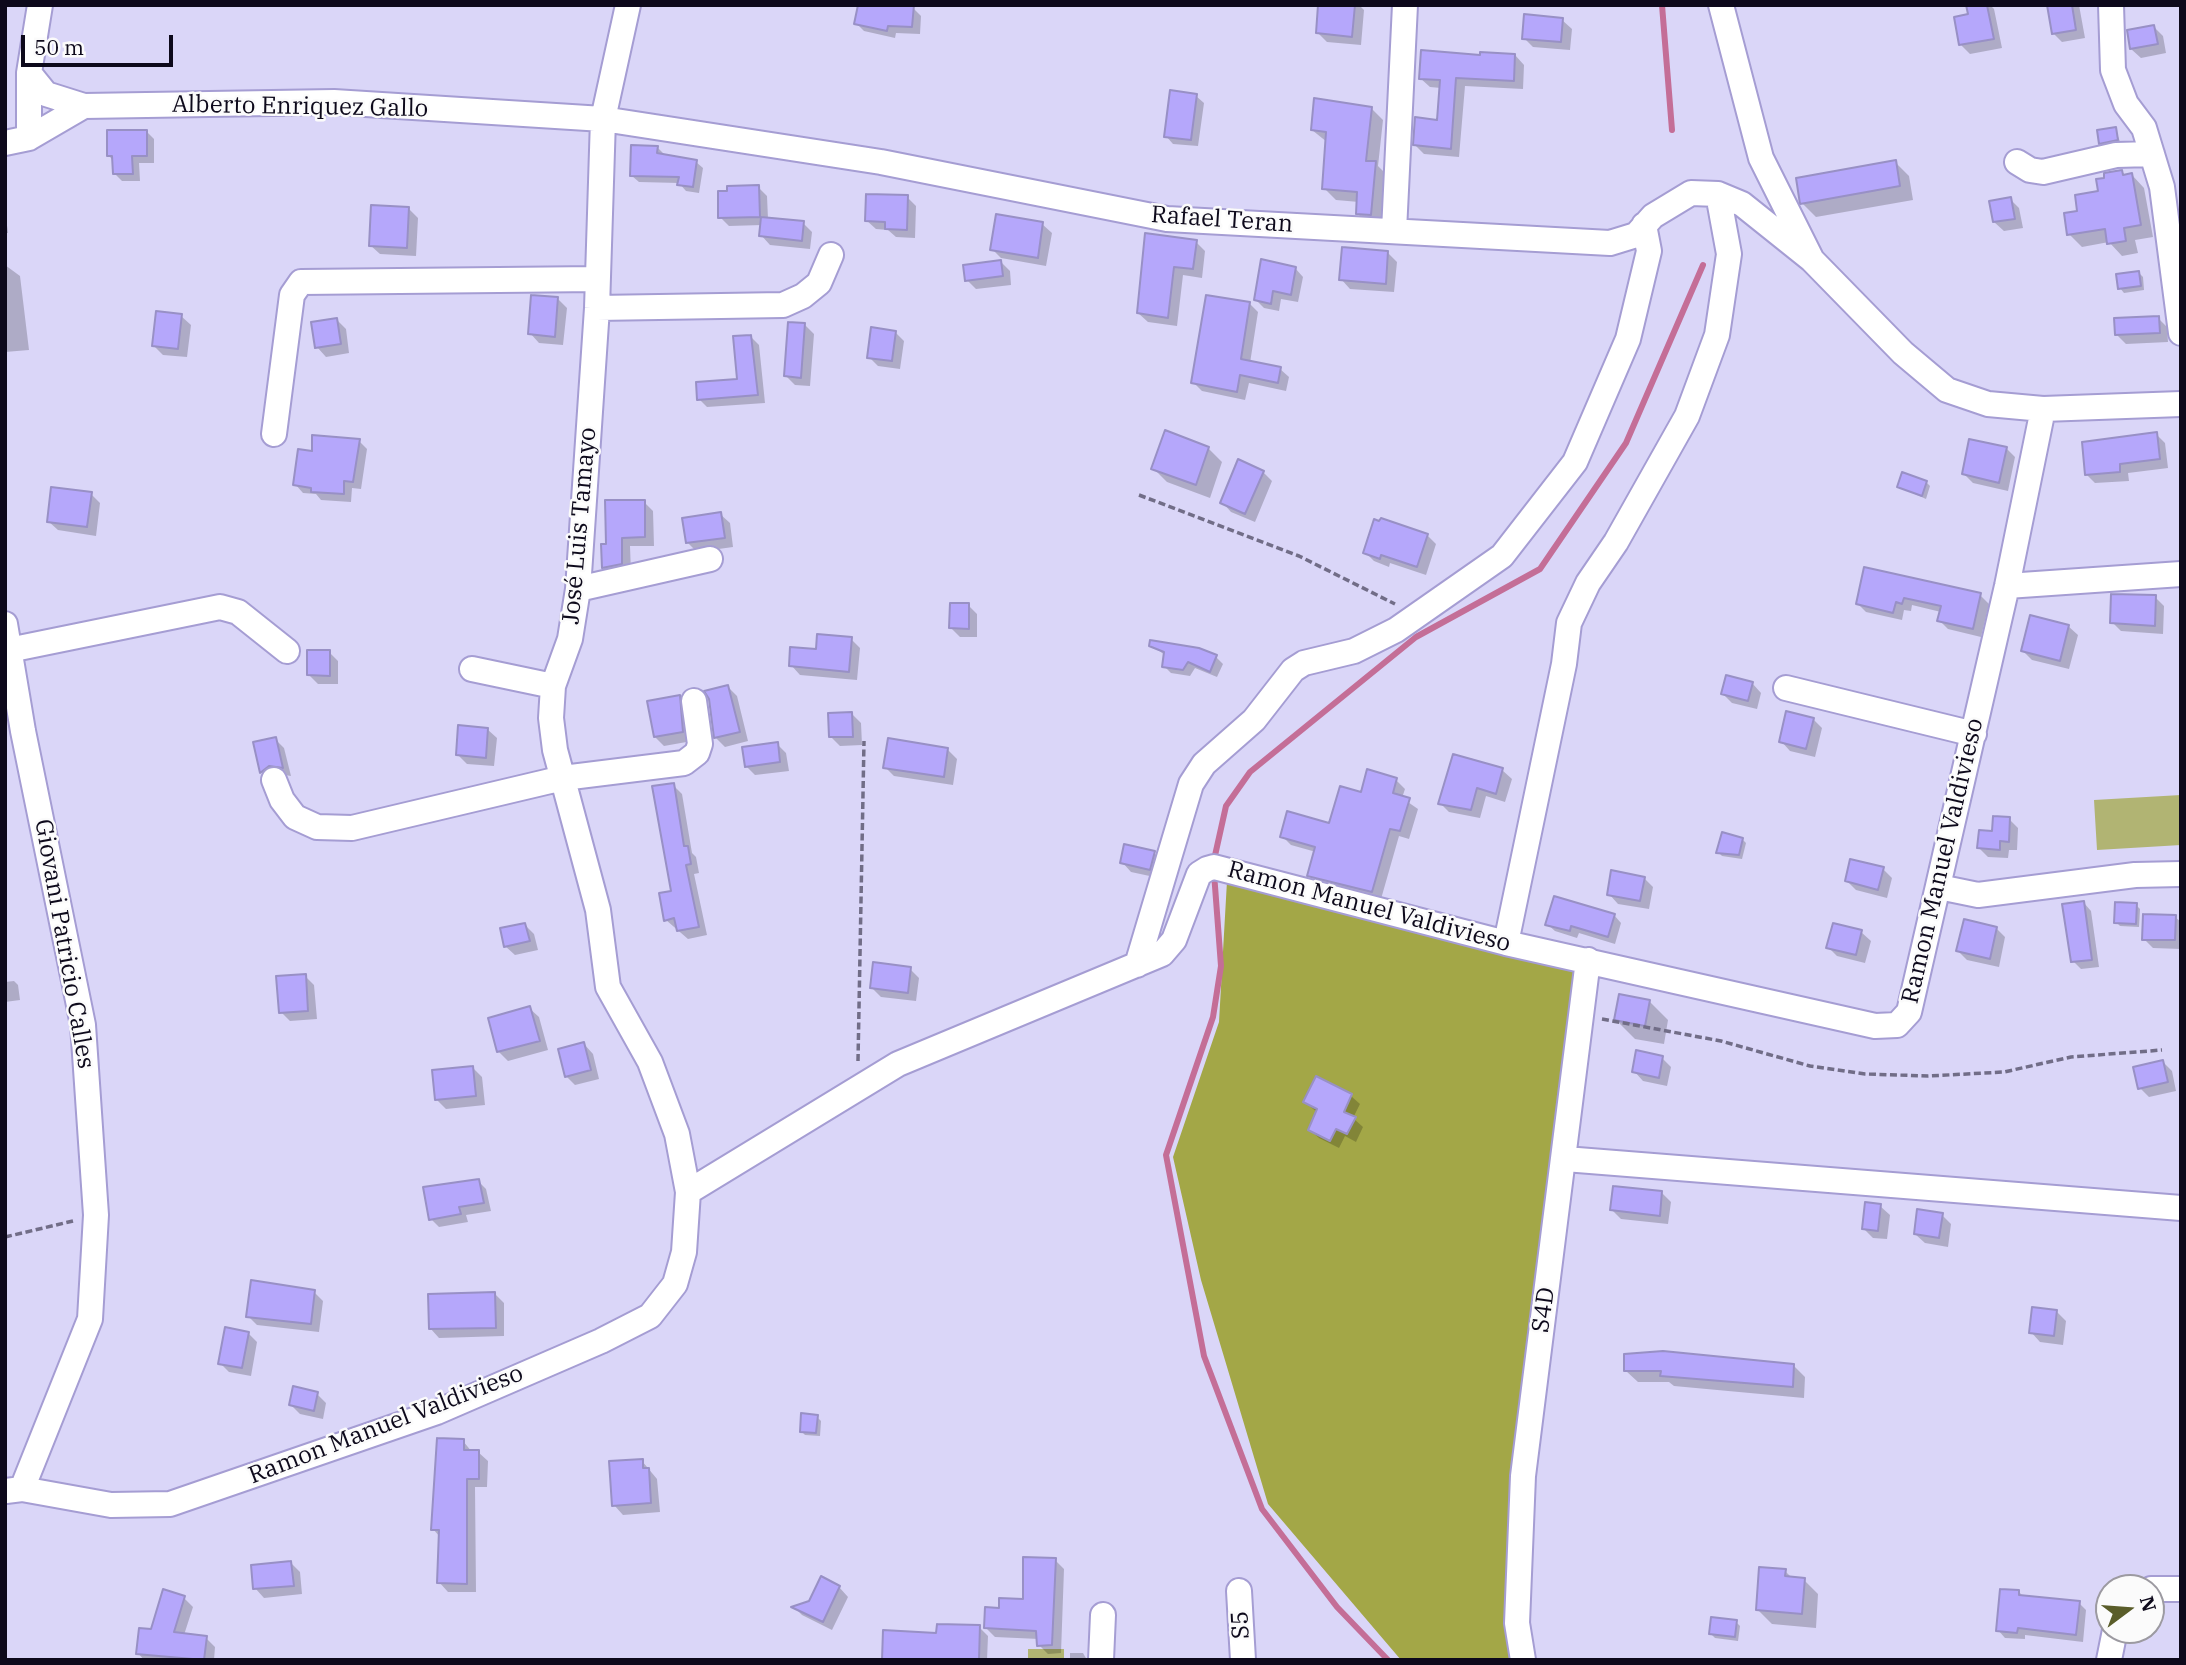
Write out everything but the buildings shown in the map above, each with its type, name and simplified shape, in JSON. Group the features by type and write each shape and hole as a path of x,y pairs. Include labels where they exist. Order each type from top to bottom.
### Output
{"street":[{"path":"17,140 40,5"},
{"name":"José Luis Tamayo","path":"628,5 603,119 597,307 578,589 570,639 553,686 551,718 563,778 598,909 608,987 650,1062 677,1134 688,1192"},
{"path":"1394,231 1405,5"},
{"path":"1721,5 1761,158 1812,260"},
{"path":"2111,5 2113,70 2126,104 2144,128 2162,187 2181,333"},
{"path":"29,73 46,94 84,106"},
{"name":"Alberto Enriquez Gallo","path":"17,140 84,106 334,102 603,119"},
{"name":"Rafael Teran","path":"603,119 881,162 1167,219 1609,243 1629,238 1653,216 1691,193 1718,194"},
{"path":"2017,162 2030,170 2043,172 2116,155 2152,154"},
{"path":"1718,194 1742,204 1812,260 1903,353 1947,390 1988,404 2043,408 2181,404"},
{"path":"1506,943 1564,664 1569,623 1588,583 1616,542 1687,416 1717,335 1729,254 1718,194"},
{"path":"1137,965 1191,784 1204,764 1254,720 1293,670 1304,663 1354,651 1418,615 1502,556 1575,462 1628,339 1649,251 1644,225"},
{"path":"597,307 783,305 803,296 819,283 831,255"},
{"path":"274,434 292,295 301,282 597,279"},
{"name":"Ramon Manuel Valdivieso","path":"13,1490 111,1505 170,1504 437,1412 601,1341 650,1316 675,1284 684,1252 688,1192 898,1064 1137,965 1169,948 1199,874 1214,867 1506,943 1875,1026 1897,1024 1909,1012 1939,887 2007,586 2043,408"},
{"path":"578,589 710,559"},
{"path":"2007,586 2181,575"},
{"path":"9,650 219,607 238,612 287,651"},
{"name":"Giovani Patricio Calles","path":"5,624 14,733 83,1025 96,1215 90,1319 13,1490"},
{"path":"472,669 553,686"},
{"path":"1786,688 1974,734"},
{"path":"274,780 282,800 296,817 317,827 352,828 563,778 691,759 700,744 694,701"},
{"path":"1939,887 1978,895 2135,875 2181,874"},
{"name":"S4D","path":"1523,1660 1517,1623 1523,1476 1588,960"},
{"path":"1565,1159 2181,1208"},
{"name":"S5","path":"1239,1591 1243,1660"}],"path":[{"path":"1139,495 1298,556 1418,615"},
{"path":"860,1088 858,1049 864,741"},
{"path":"1583,1016 1721,1041 1810,1066 1865,1074 1928,1076 2004,1072 2071,1057 2162,1050"},
{"path":"5,1237 96,1215"}],"green space":[{"path":"2181,795 2181,845 2097,850 2094,800"},
{"path":"1028,1649 1064,1649 1064,1660 1028,1660"}],"shaded area":[{"path":"1227,881 1576,967 1520,1660 1401,1660 1268,1504 1201,1280 1173,1157 1219,1022"}],"waterway":[{"path":"1662,5 1672,130"},
{"path":"1214,860 1226,806 1250,772 1416,637 1540,569 1626,443 1703,265"},
{"path":"1214,873 1221,966 1213,1017 1166,1155 1204,1356 1262,1509 1337,1607 1388,1660"}]}
